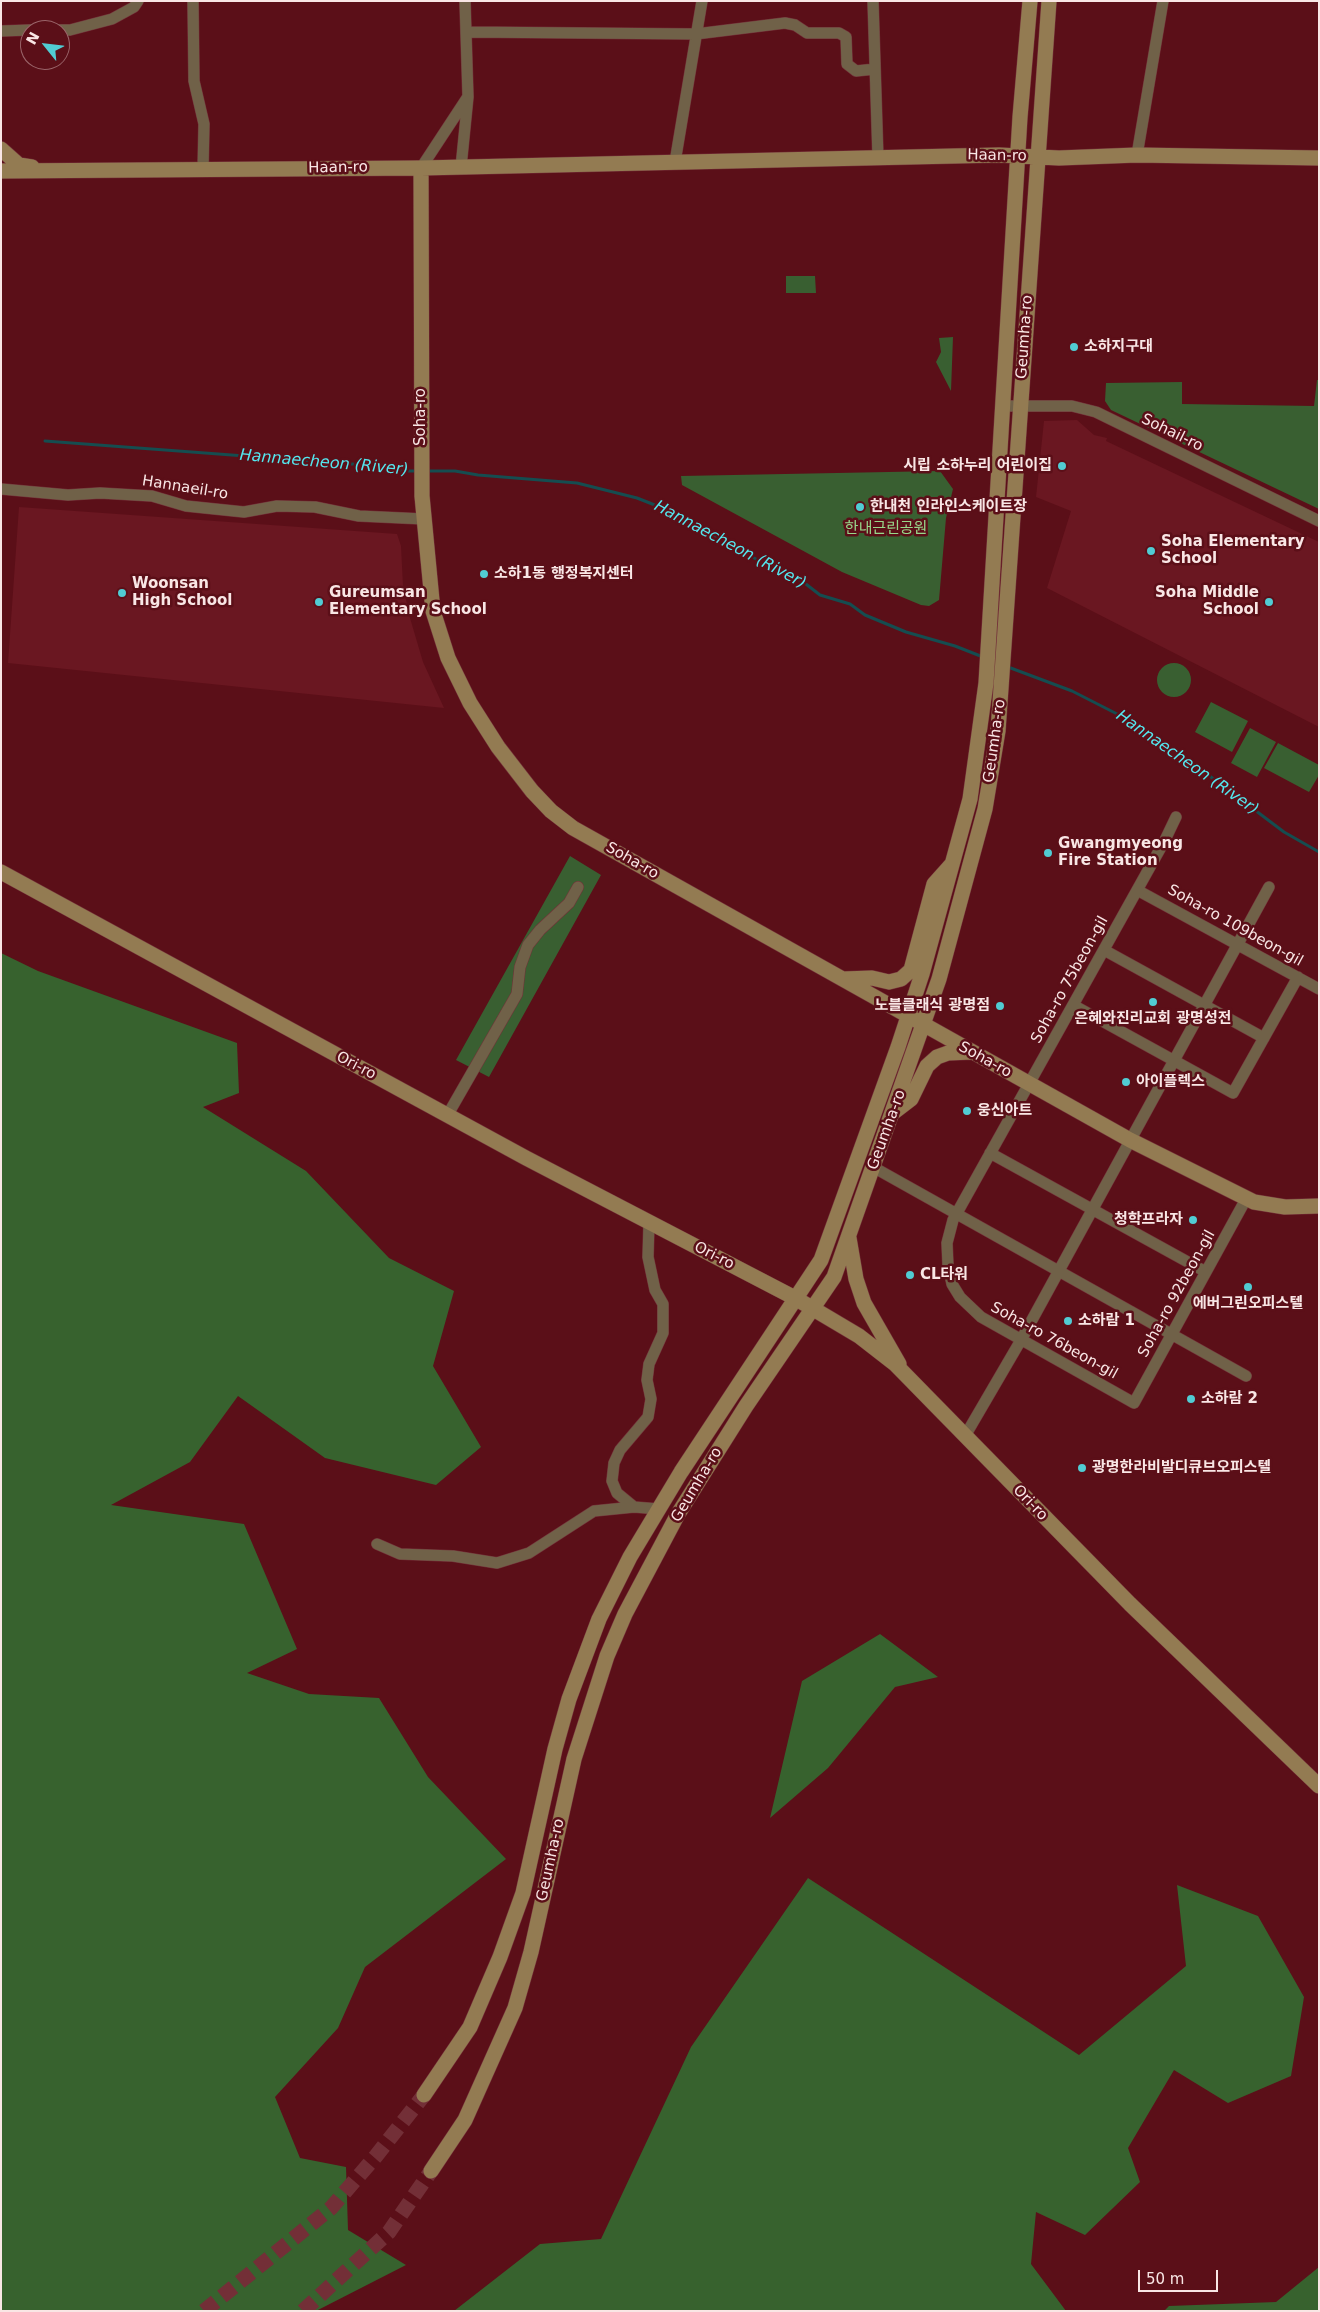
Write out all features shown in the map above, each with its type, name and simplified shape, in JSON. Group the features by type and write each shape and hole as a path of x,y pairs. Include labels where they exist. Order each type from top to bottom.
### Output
{"main road":[{"name":"Geumha-ro","path":"424,2095 470,2027 500,1958 523,1893 555,1749 585,1651 630,1557 681,1472 821,1260 908,1016 954,862 970,799 986,683 1018,156 1030,1"},
{"name":"Geumha-ro","path":"431,2171 465,2120 515,2008 531,1952 574,1759 600,1675 622,1620 678,1514 746,1406 834,1277 940,979 985,809 998,731 1006,640 1049,1"},
{"path":"1,149 20,165 46,170"},
{"name":"Haan-ro","path":"1,171 421,168 1018,156 1111,158 1137,155 1319,158"},
{"name":"Soha-ro","path":"421,168 422,496 433,610 448,658 470,703 498,746 532,791 551,811 573,828 1130,1140 1246,1199 1285,1207 1319,1206"},
{"path":"843,979 872,978 889,982 901,979 911,970 934,884 954,862"},
{"name":"Ori-ro","path":"1,872 447,1116 648,1223 795,1298 859,1336 904,1374 1130,1604 1319,1786"},
{"path":"893,1113 910,1098 927,1066 938,1057 948,1053 972,1052"},
{"path":"849,1235 856,1279 864,1304 904,1374"}],"street":[{"path":"70,30 112,19 134,7 138,1"},
{"path":"193,1 194,81 204,124 203,170"},
{"path":"461,167 468,97 465,1"},
{"path":"675,162 702,1"},
{"path":"873,1 878,158"},
{"path":"1137,155 1163,1"},
{"path":"467,32 696,34 785,23 795,25 807,33 839,32 846,37 847,64 856,71 875,69"},
{"path":"1,31 20,30"},
{"path":"421,168 468,97"},
{"name":"Sohail-ro","path":"1003,406 1072,406 1096,412 1319,521"},
{"name":"Hannaeil-ro","path":"1,489 68,495 100,493 152,496 186,506 244,512 277,506 315,507 359,516 424,518"},
{"name":"Soha-ro 75beon-gil","path":"1029,1084 1138,890 1176,817"},
{"path":"447,1116 517,994 520,967 528,946 540,930 569,903 578,887"},
{"path":"966,1436 1021,1340 1269,887"},
{"name":"Soha-ro 109beon-gil","path":"1138,890 1319,989"},
{"path":"1104,950 1264,1038"},
{"path":"1073,1005 1233,1093 1298,977"},
{"name":"Soha-ro 76beon-gil","path":"1029,1084 956,1214 947,1243 948,1266 952,1284 960,1297 980,1317 1134,1403"},
{"path":"990,1153 1206,1272"},
{"path":"873,1167 1246,1376"},
{"name":"Soha-ro 92beon-gil","path":"1134,1403 1246,1199"},
{"path":"634,1507 617,1493 612,1481 614,1463 620,1450 648,1416 651,1399 647,1380 649,1364 663,1333 663,1304 654,1290 648,1257 648,1223"},
{"path":"377,1544 400,1554 453,1556 497,1563 529,1553 594,1512 634,1507 659,1509"}],"shaded area":[{"path":"1077,420 1094,435 1107,438 1106,441 1319,542 1319,727 1047,588 1071,511 1036,497 1044,421"},
{"path":"19,507 397,534 401,546 403,586 410,618 423,662 444,708 8,663"}],"green space":[{"path":"786,276 815,276 816,293 786,293"},
{"path":"953,337 951,391 936,362 941,352 939,338"},
{"path":"1317,380 1319,380 1319,509 1111,410 1105,401 1106,383 1182,382 1182,404 1314,406"},
{"name":"한내근린공원","path":"940,471 953,489 946,518 939,600 929,606 921,605 842,572 682,485 681,476"},
{"path":"1174,663 1181,664 1186,668 1190,673 1190,687 1186,692 1181,696 1174,697 1167,696 1162,692 1158,687 1157,680 1158,673 1162,668 1167,664"},
{"path":"1211,702 1248,721 1232,752 1195,732"},
{"path":"1250,728 1276,742 1257,777 1231,763"},
{"path":"1278,743 1319,765 1319,775 1309,792 1264,768"},
{"path":"570,856 601,875 489,1077 456,1060"},
{"path":"1,953 38,971 237,1043 239,1093 203,1107 306,1171 389,1258 454,1291 433,1366 481,1447 436,1485 325,1458 238,1396 190,1462 111,1505 244,1524 297,1649 247,1673 309,1694 379,1698 428,1777 506,1859 365,1967 338,2028 275,2097 300,2158 346,2167 348,2230 406,2265 316,2311 1,2311"},
{"path":"880,1634 938,1677 895,1687 828,1768 770,1818 802,1681"},
{"path":"808,1878 1079,2055 1186,1966 1177,1885 1258,1916 1304,1997 1291,2076 1228,2103 1174,2070 1128,2148 1140,2182 1085,2235 1036,2212 1031,2264 1066,2311 454,2311 540,2244 601,2239 691,2047"},
{"path":"1319,2267 1319,2311 1164,2311 1169,2306 1276,2302"}],"waterway":[{"name":"Hannaecheon (River)","path":"45,441 365,465 394,471 416,471"},
{"name":"Hannaecheon (River)","path":"425,471 455,471 478,475 577,483 637,498 670,511 781,573 802,581 820,595 850,604 865,615 906,632 955,646 983,657"},
{"name":"Hannaecheon (River)","path":"1008,667 1072,691 1125,718 1195,765 1284,832 1319,852"}],"tunnel":[{"path":"204,2311 331,2208 376,2156 424,2095"},
{"path":"303,2311 389,2232 431,2171"}],"place":[{"name":"소하지구대","path":"1074,347"},
{"name":"시립 소하누리 어린이집","path":"1062,466"},
{"name":"한내천 인라인스케이트장","path":"860,507"},
{"name":"Soha Elementary School","path":"1151,551"},
{"name":"소하1동 행정복지센터","path":"484,574"},
{"name":"Woonsan High School","path":"122,593"},
{"name":"Gureumsan Elementary School","path":"319,602"},
{"name":"Soha Middle School","path":"1269,602"},
{"name":"Gwangmyeong Fire Station","path":"1048,853"},
{"name":"은혜와진리교회 광명성전","path":"1153,1002"},
{"name":"노블클래식 광명점","path":"1000,1006"},
{"name":"아이플렉스","path":"1126,1082"},
{"name":"웅신아트","path":"967,1111"},
{"name":"청학프라자","path":"1193,1220"},
{"name":"CL타워","path":"910,1275"},
{"name":"에버그린오피스텔","path":"1248,1287"},
{"name":"소하람 1","path":"1068,1321"},
{"name":"소하람 2","path":"1191,1399"},
{"name":"광명한라비발디큐브오피스텔","path":"1082,1468"}]}
